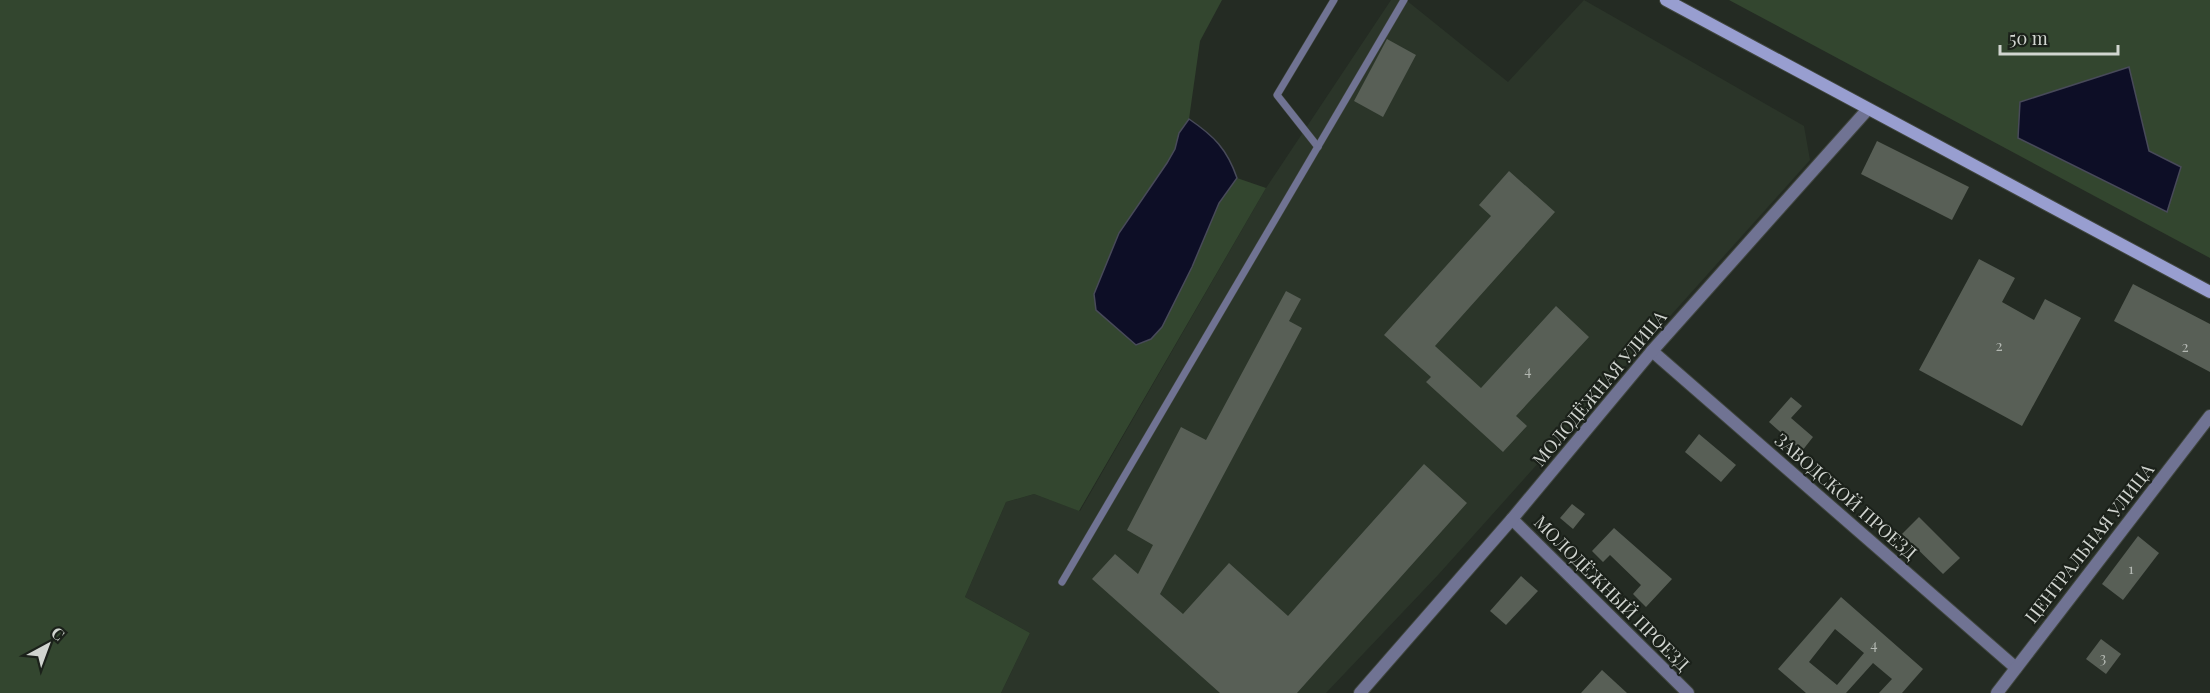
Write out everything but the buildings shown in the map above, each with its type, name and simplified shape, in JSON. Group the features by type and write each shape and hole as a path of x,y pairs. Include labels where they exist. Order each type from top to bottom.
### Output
{"main road":[{"path":"1666,0 2210,292"}],"street":[{"name":"МОЛОДЁЖНАЯ УЛИЦА","path":"1360,693 1512,519 1652,351 1868,109"},
{"name":"ЗАВОДСКОЙ ПРОЕЗД","path":"1652,351 2016,668"},
{"name":"ЦЕНТРАЛЬНАЯ УЛИЦА","path":"1997,693 2210,416"},
{"name":"МОЛОДЁЖНЫЙ ПРОЕЗД","path":"1512,519 1688,693"}],"lane":[{"path":"1318,147 1277,95 1334,0"},
{"path":"1062,582 1404,0"}],"shaded area":[{"path":"1391,0 1406,0 1508,82 1584,0 1804,126 1810,160 1438,575 1326,693 1001,693 1030,633 965,597 1006,502 1034,494 1080,511 1266,188"}],"green space":[{"path":"0,0 1222,0 1200,41 1189,119 1179,133 1176,149 1119,233 1162,327 1192,267 1219,203 1237,178 1266,188 1079,511 1034,494 1006,502 965,597 1030,633 1001,693 0,693"},
{"path":"1729,0 2210,0 2210,258","holes":["2129,67 2149,151 2020,102"]}],"water":[{"path":"2129,67 2149,151 2181,167 2167,212 2018,138 2020,102"},
{"path":"1189,119 1219,144 1229,159 1237,178 1219,203 1192,267 1162,327 1151,339 1136,345 1096,310 1094,294 1119,233 1167,163 1175,149 1179,133"}]}
